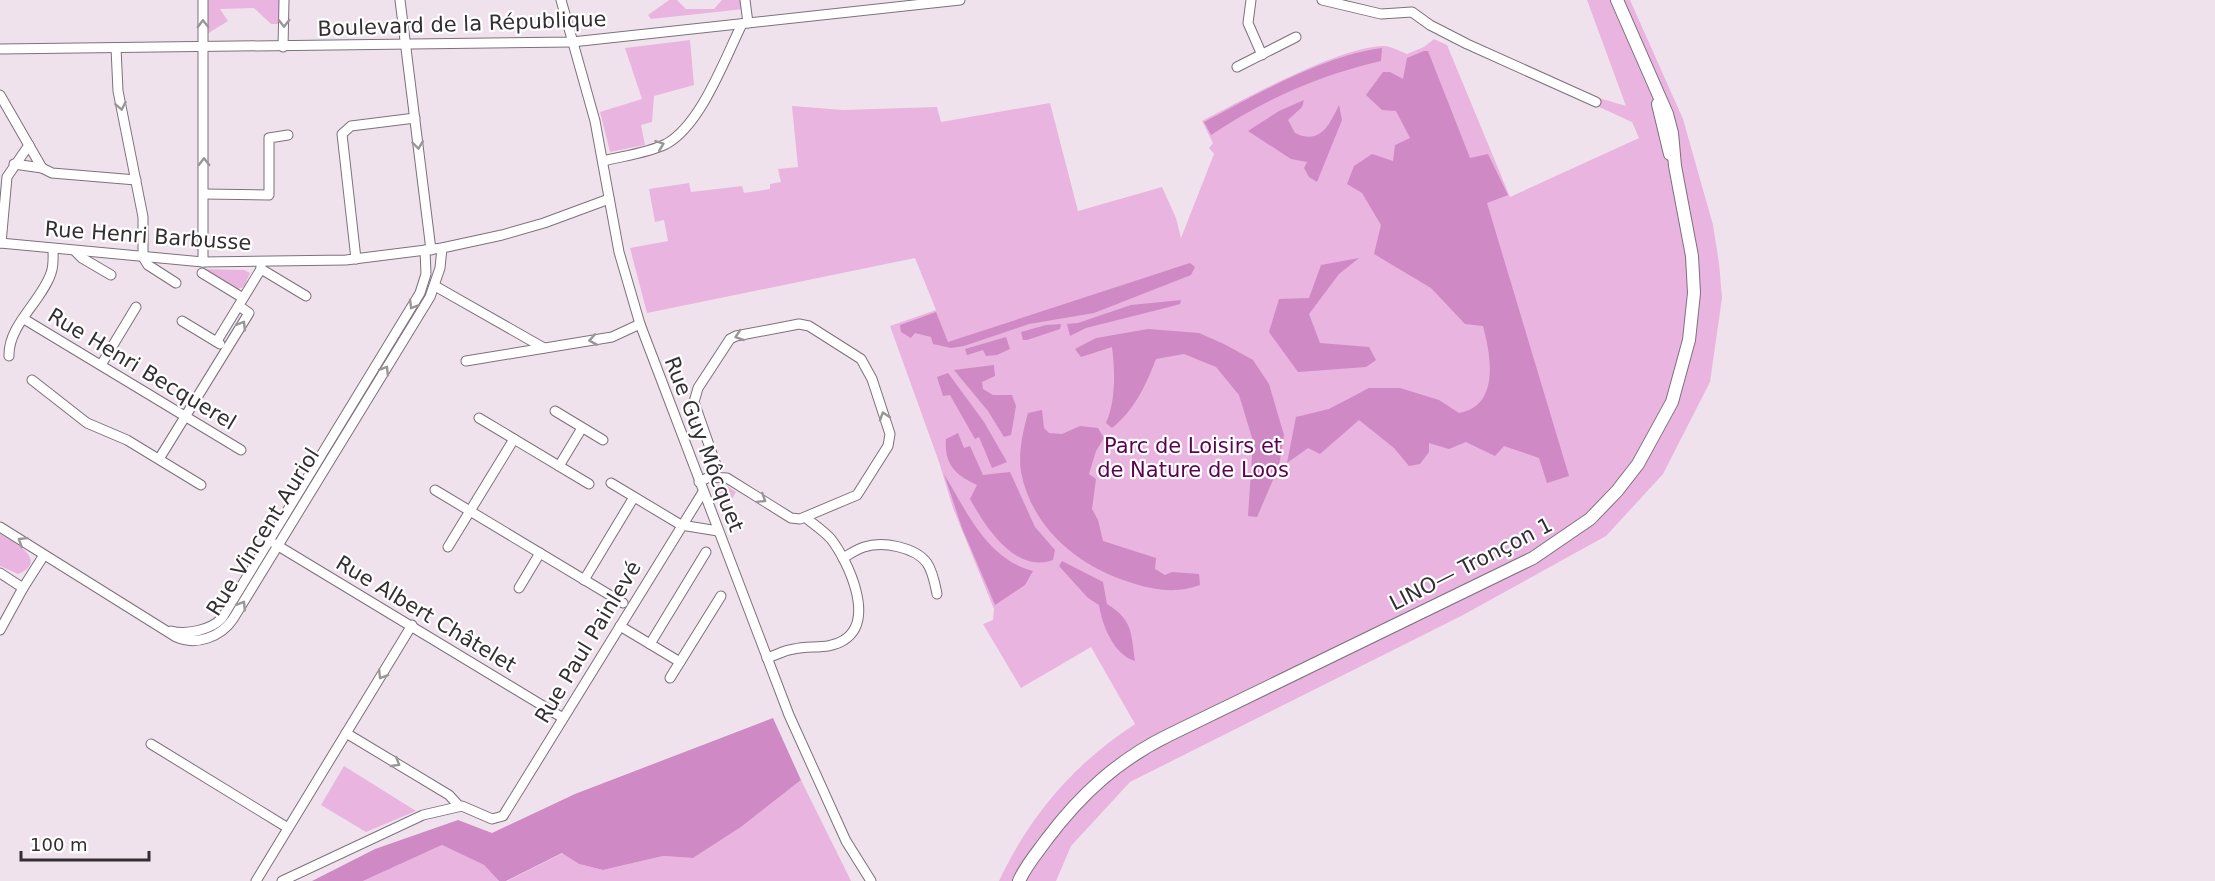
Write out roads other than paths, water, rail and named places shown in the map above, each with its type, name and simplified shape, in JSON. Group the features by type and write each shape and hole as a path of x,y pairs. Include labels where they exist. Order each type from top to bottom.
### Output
{"main road":[{"name":"LINO— Tronçon 1","path":"1019,881 1047,840 1089,789 1139,750 1533,558 1573,532 1608,501 1632,473 1654,439 1675,393 1687,351 1692,317 1693,267 1668,118 1617,0"},
{"name":"LINO— Tronçon 1","path":"1029,881 1047,840"}],"street":[{"path":"202,0 204,47 203,262"},
{"path":"283,47 284,0"},
{"name":"Rue Vincent Auriol","path":"274,543 422,289 427,268 428,250 415,118 400,0"},
{"name":"Rue Guy Môcquet","path":"561,0 595,121 621,262 640,324 789,715 841,832 871,881"},
{"path":"603,161 659,147 677,135 706,96 745,23 745,0"},
{"name":"Boulevard de la République","path":"0,49 572,42 960,0"},
{"path":"1251,0 1248,23 1262,55"},
{"path":"1322,0 1381,15 1412,12 1430,25 1472,47 1596,102"},
{"path":"1237,68 1296,38"},
{"path":"116,48 118,91 144,225 143,257 148,265 176,283"},
{"path":"0,95 42,168"},
{"path":"356,259 342,134 351,126 415,118"},
{"path":"204,194 269,195 269,138 288,135"},
{"path":"0,243 6,180 28,145"},
{"path":"14,164 42,168 52,173 136,180"},
{"name":"Rue Henri Barbusse","path":"0,243 76,252 261,266 356,259 442,248 534,226 609,199"},
{"name":"Rue Vincent Auriol","path":"44,555 160,627 183,633 208,627 220,620 274,543 435,286 442,248"},
{"path":"9,356 11,340 48,280 53,267 53,249"},
{"path":"76,252 111,275"},
{"path":"217,341 261,266 306,296"},
{"path":"159,459 249,313 241,302 202,273"},
{"path":"435,286 544,348"},
{"path":"101,365 136,307"},
{"name":"Rue Henri Becquerel","path":"24,319 241,450"},
{"path":"182,321 227,348"},
{"path":"466,361 612,337 640,324"},
{"path":"699,482 709,477 726,478 791,518 806,518 857,495 888,446 890,434 872,379 861,359 808,326 793,324 736,336 724,346 698,388 694,402 716,465 709,477"},
{"path":"32,380 87,423 127,440 201,485"},
{"path":"555,411 603,440"},
{"path":"479,418 589,484"},
{"path":"559,466 582,428"},
{"path":"448,547 514,439"},
{"path":"611,483 681,525 718,531"},
{"path":"435,490 623,603"},
{"name":"Rue Paul Painlevé","path":"459,806 469,807 492,819 506,812 703,492"},
{"path":"584,580 634,497"},
{"path":"767,658 793,649 837,644 852,633 857,618 855,584 843,558 825,533 806,518"},
{"path":"0,527 44,555 0,630"},
{"name":"Rue Albert Châtelet","path":"274,543 563,718"},
{"path":"843,558 862,547 874,545 912,551 929,567 937,594"},
{"path":"650,644 706,552"},
{"path":"519,588 540,553"},
{"path":"0,573 24,588"},
{"path":"670,678 720,596"},
{"path":"256,881 412,625"},
{"path":"620,626 680,662"},
{"path":"282,881 417,817 459,806 449,795 346,733"},
{"path":"151,744 288,828"}],"park label":[{"name":"Parc de Loisirs et de Nature de Loos","path":"1193,458"}]}
